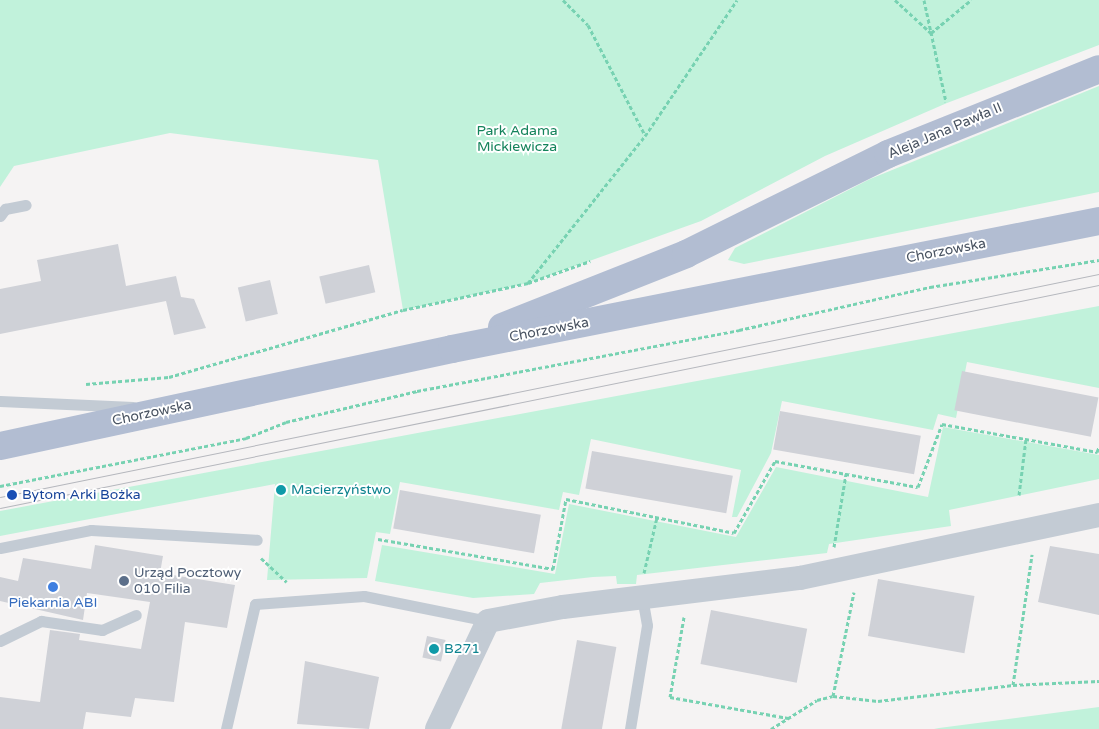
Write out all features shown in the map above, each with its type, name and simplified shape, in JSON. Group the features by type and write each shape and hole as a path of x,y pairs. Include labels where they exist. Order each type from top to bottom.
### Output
{"main road":[{"name":"Aleja Jana Pawła II","path":"452,349 686,254 888,154 1099,69"},
{"name":"Chorzowska","path":"0,446 452,349 1099,221"}],"street":[{"path":"437,729 488,621 642,597 829,573 1099,515"}],"lane":[{"path":"0,216 5,210 26,205"},
{"path":"0,402 168,410"},
{"path":"0,548 90,530 257,540"},
{"path":"226,729 255,604 364,596 413,602 488,621"},
{"path":"630,729 647,625 642,597"},
{"path":"0,641 42,621 102,630 136,615"}],"path":[{"path":"563,0 588,24 645,136"},
{"path":"528,283 645,136 737,0"},
{"path":"895,0 931,33"},
{"path":"924,0 946,103 938,106"},
{"path":"931,33 971,0"},
{"path":"82,385 170,377 403,310 528,283 601,257"},
{"path":"0,486 246,438 286,422 416,391 739,330 930,287 1099,260"},
{"path":"378,539 553,569 566,499 734,533 775,461 918,487 942,424 1097,452 1099,447"},
{"path":"1018,495 1026,439"},
{"path":"829,573 846,474"},
{"path":"642,597 657,517"},
{"path":"1013,685 1033,549"},
{"path":"259,556 305,599"},
{"path":"833,696 855,589"},
{"path":"685,611 670,697 788,718"},
{"path":"771,729 788,718 833,696 878,701 1013,685 1099,681"}],"green space":[{"name":"Park Adama Mickiewicza","path":"0,0 1099,0 1099,45 947,103 825,156 701,221 528,283 403,310 378,160 170,133 14,166 0,187"},
{"path":"1099,86 1099,192 744,264 728,260 735,248 870,179"},
{"path":"1099,306 1099,388 967,362 956,418 938,414 933,430 782,401 771,453 737,517 732,517 741,470 591,439 579,495 563,492 559,510 400,482 390,534 376,532 367,578 267,580 275,484 0,536 0,511"},
{"path":"943,427 1099,455 1099,479 949,510 951,526 829,544 827,553 637,575 636,584 617,584 616,576 593,577 540,583 534,594 473,598 375,581 382,545 555,574 569,504 736,537 776,467 928,497"},
{"path":"1099,707 1099,729 934,729 939,728"}],"building":[{"path":"118,244 126,286 176,276 181,297 194,299 206,328 174,335 166,301 0,334 0,289 41,281 37,260"},
{"path":"369,265 375,292 326,304 319,276"},
{"path":"270,280 278,314 246,322 238,287"},
{"path":"962,371 1098,398 1091,437 954,410"},
{"path":"780,411 921,436 914,474 773,449"},
{"path":"592,451 733,476 726,513 585,488"},
{"path":"400,490 541,515 534,553 393,528"},
{"path":"95,545 163,556 160,573 235,585 227,628 185,622 174,702 135,698 131,717 86,712 83,729 0,729 0,697 40,702 50,630 80,634 79,640 141,649 150,602 87,593 83,620 0,601 0,577 18,581 23,558 91,569"},
{"path":"1050,546 1099,554 1099,615 1038,602"},
{"path":"878,579 975,596 964,653 868,636"},
{"path":"711,610 807,629 797,683 701,664"},
{"name":"B271","path":"427,636 446,640 441,661 422,658"},
{"path":"577,640 616,647 602,729 561,729"},
{"path":"305,661 379,677 369,729 297,724"}],"tram line":[{"path":"0,497 1099,274"},
{"path":"0,508 1099,285"}],"place":[{"name":"Macierzyństwo","path":"281,490"},
{"name":"Bytom Arki Bożka","path":"12,495"},
{"name":"Urząd Pocztowy 010 Filia","path":"124,581"},
{"name":"Piekarnia ABI","path":"53,587"},
{"name":"B271","path":"434,649"}]}
